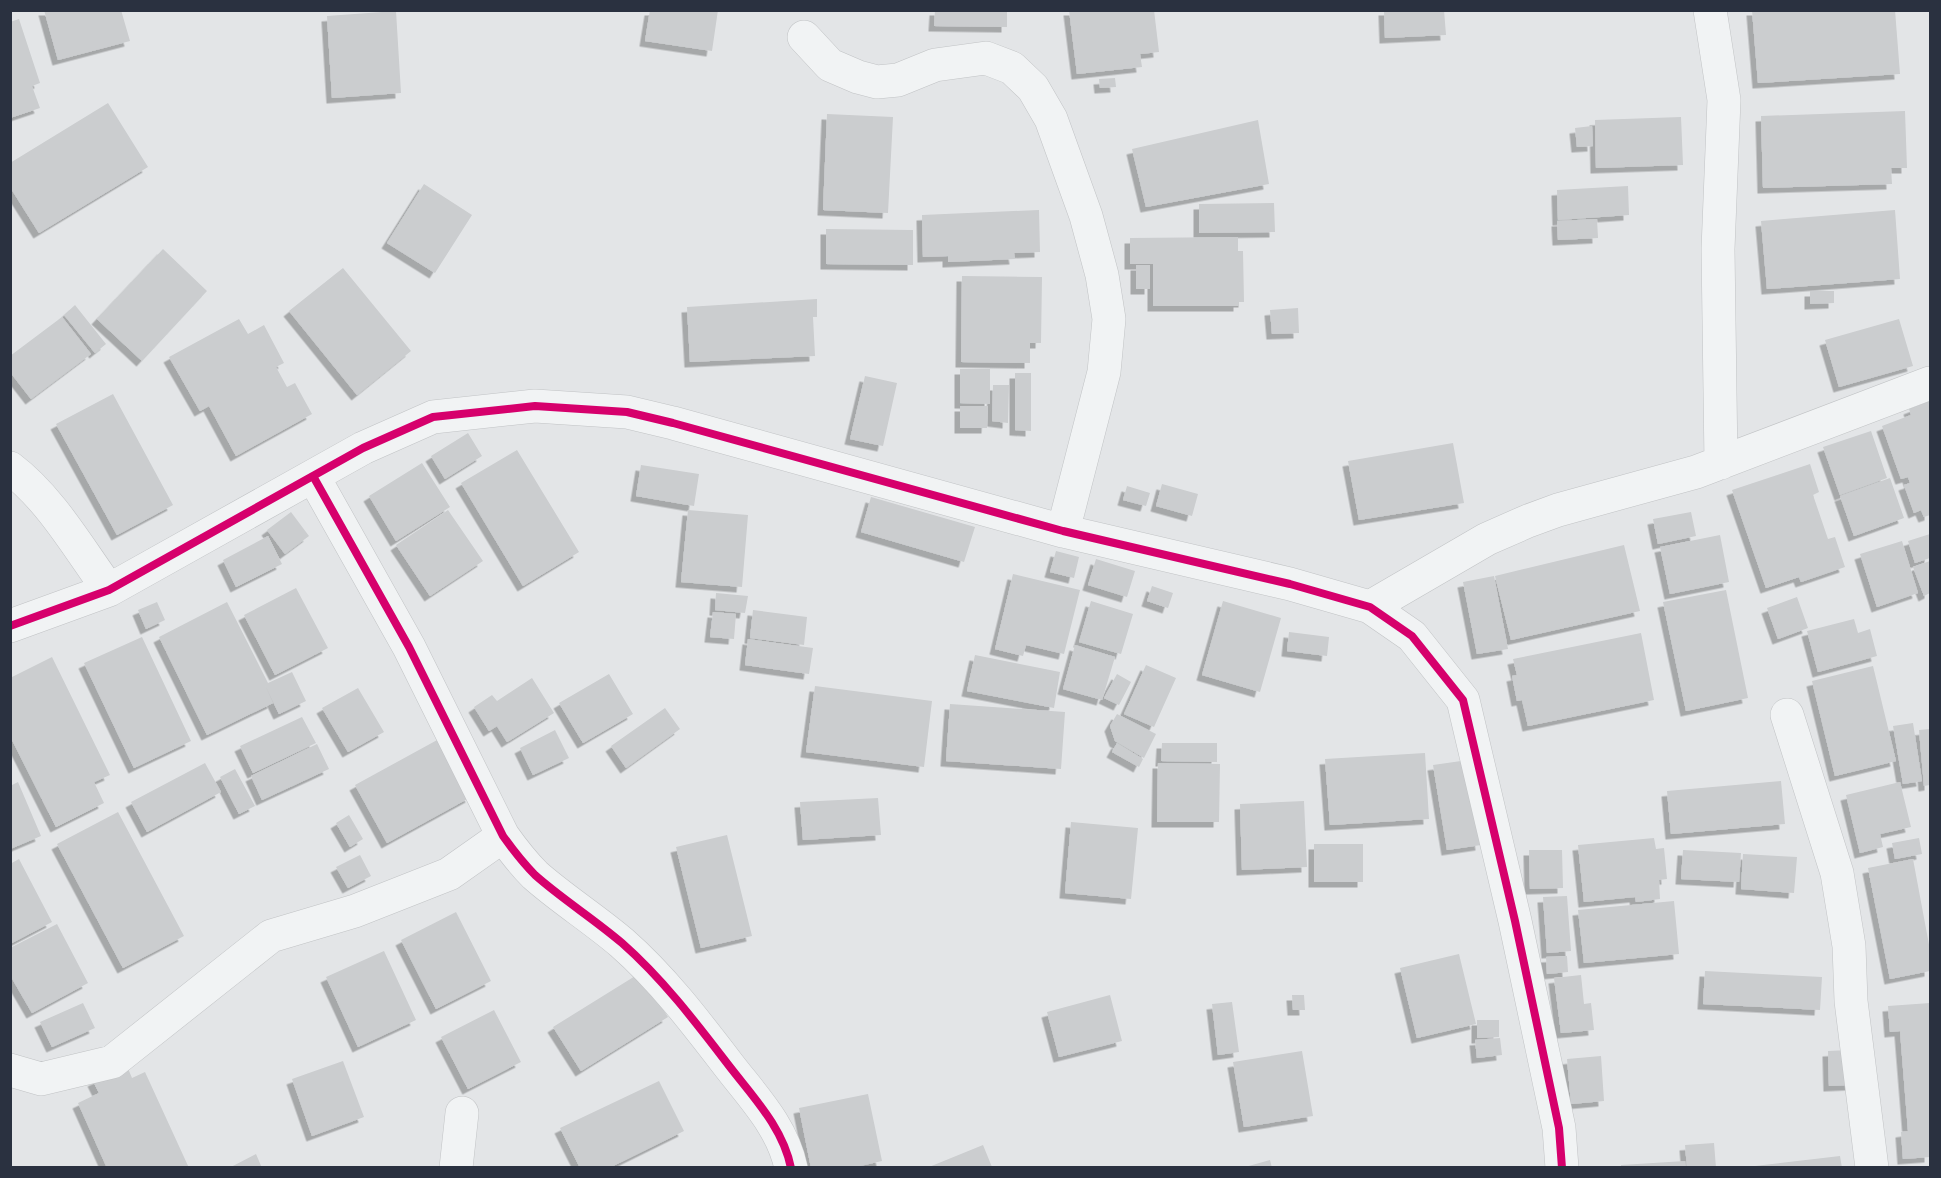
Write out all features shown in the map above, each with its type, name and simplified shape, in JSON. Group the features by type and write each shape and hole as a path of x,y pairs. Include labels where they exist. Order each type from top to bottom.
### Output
{"street":[{"path":"1710,10 1724,100 1718,249 1721,463"},
{"path":"804,37 830,65 877,82 898,80 935,65 986,58 1012,68 1033,88 1051,119 1086,216 1102,274 1109,319 1104,372 1064,531"},
{"path":"1370,606 1487,539 1528,521 1558,510 1696,472 1930,383"},
{"path":"10,626 109,590 363,448 433,417 535,406 627,412 673,423 1064,531 1290,584 1370,606 1412,636 1463,700 1515,921 1559,1128 1562,1167"},
{"path":"10,468 23,478 51,509 109,590"},
{"path":"313,476 409,647 503,836 517,856 536,875 624,945 695,1021 774,1124 788,1150 791,1167"},
{"path":"1787,715 1837,873 1849,946 1851,1001 1872,1167"},
{"path":"10,1070 41,1079 112,1062 272,936 355,911 449,874 503,836"},
{"path":"456,1167 462,1113"}],"building":[{"path":"44,10 121,10 130,41 58,60"},
{"path":"650,10 718,10 712,51 645,41"},
{"path":"935,10 1007,10 1007,27 934,26"},
{"path":"1069,10 1154,10 1159,52 1140,54 1142,67 1077,74"},
{"path":"1384,10 1444,10 1446,35 1385,38"},
{"path":"1752,10 1895,10 1900,74 1758,83"},
{"path":"396,11 401,93 332,98 327,16"},
{"path":"19,19 40,83 32,86 40,108 10,118 10,22"},
{"path":"1115,78 1116,87 1100,88 1099,79"},
{"path":"108,103 148,167 39,233 10,187 10,163"},
{"path":"1905,111 1907,168 1891,168 1892,184 1763,188 1761,116"},
{"path":"827,114 893,117 888,213 823,210"},
{"path":"1681,117 1683,165 1596,168 1595,120"},
{"path":"1258,120 1269,184 1146,207 1132,149"},
{"path":"1592,126 1593,146 1577,147 1575,128"},
{"path":"424,184 472,215 435,273 387,243"},
{"path":"1628,186 1629,215 1558,220 1557,190"},
{"path":"1274,203 1275,232 1199,233 1199,204"},
{"path":"1039,210 1040,252 1014,253 1015,259 948,262 948,256 923,257 922,215"},
{"path":"1895,210 1900,279 1767,289 1761,221"},
{"path":"1597,219 1598,238 1558,240 1557,221"},
{"path":"826,229 913,230 913,265 826,264"},
{"path":"1238,237 1238,251 1243,251 1244,302 1239,302 1239,306 1153,306 1153,264 1130,264 1130,238"},
{"path":"163,249 207,291 142,361 97,319"},
{"path":"1136,265 1150,265 1150,289 1136,289"},
{"path":"343,268 411,351 357,395 289,311"},
{"path":"962,276 1042,277 1041,343 1030,343 1030,363 961,362"},
{"path":"1810,291 1834,291 1834,303 1810,304"},
{"path":"817,299 817,317 813,317 815,356 690,362 687,307"},
{"path":"75,305 106,344 95,353 64,315"},
{"path":"1298,308 1299,333 1272,334 1270,310"},
{"path":"62,317 91,354 31,399 10,372 10,356"},
{"path":"239,319 248,334 264,325 284,363 276,367 287,387 295,383 312,414 236,456 209,406 200,411 169,357"},
{"path":"1899,319 1913,366 1839,387 1825,340"},
{"path":"960,369 990,369 990,404 960,403"},
{"path":"1015,373 1031,373 1031,431 1015,430"},
{"path":"865,376 897,383 883,446 850,439"},
{"path":"993,385 1009,385 1008,423 992,421"},
{"path":"113,394 173,505 117,535 56,424"},
{"path":"1930,401 1930,515 1924,517 1921,510 1914,513 1904,485 1910,483 1908,477 1901,479 1882,426 1911,415 1909,409"},
{"path":"960,406 988,406 987,428 960,428"},
{"path":"1871,431 1887,478 1840,495 1823,447"},
{"path":"468,433 482,456 445,479 431,456"},
{"path":"1453,443 1464,503 1359,520 1348,461"},
{"path":"517,450 579,552 523,586 461,483"},
{"path":"422,463 450,507 396,541 369,496"},
{"path":"1810,464 1819,492 1813,495 1828,539 1835,537 1845,567 1801,582 1799,577 1766,588 1732,490"},
{"path":"641,465 699,474 694,506 636,496"},
{"path":"1890,478 1904,518 1854,536 1840,496"},
{"path":"1162,484 1198,494 1192,516 1156,506"},
{"path":"1127,486 1150,493 1146,506 1123,500"},
{"path":"871,497 975,527 964,562 861,532"},
{"path":"448,510 483,561 430,596 396,545"},
{"path":"688,510 748,515 742,587 681,582"},
{"path":"291,512 309,536 285,554 267,530"},
{"path":"1691,512 1696,536 1658,544 1653,519"},
{"path":"1930,534 1930,558 1915,563 1908,541"},
{"path":"1720,535 1729,582 1670,594 1660,547"},
{"path":"268,536 282,564 236,587 223,560"},
{"path":"1902,541 1918,593 1877,607 1860,554"},
{"path":"1624,545 1640,611 1511,640 1495,576"},
{"path":"1056,551 1079,557 1074,578 1050,572"},
{"path":"1096,559 1135,571 1127,597 1088,585"},
{"path":"1930,561 1930,593 1924,596 1913,567"},
{"path":"1013,574 1080,590 1064,654 1026,645 1023,656 995,649"},
{"path":"1494,576 1508,649 1477,654 1463,582"},
{"path":"1152,586 1173,593 1168,608 1147,601"},
{"path":"296,588 328,648 275,675 244,615"},
{"path":"1726,590 1748,698 1686,711 1663,602"},
{"path":"716,593 748,596 745,613 715,610"},
{"path":"1797,597 1808,628 1778,639 1767,608"},
{"path":"1091,601 1133,614 1121,654 1079,642"},
{"path":"1223,601 1281,618 1260,692 1202,675"},
{"path":"157,602 165,620 146,629 138,610"},
{"path":"227,602 268,683 292,672 306,701 279,714 265,685 273,703 207,735 159,637"},
{"path":"753,610 807,617 804,645 750,638"},
{"path":"713,612 736,614 734,639 710,637"},
{"path":"1854,619 1858,633 1870,629 1877,656 1818,672 1807,631"},
{"path":"1289,632 1329,637 1327,656 1287,651"},
{"path":"1641,633 1654,700 1528,726 1522,700 1517,701 1512,676 1517,675 1513,659"},
{"path":"142,637 191,741 134,768 84,663"},
{"path":"748,639 813,648 809,674 745,665"},
{"path":"1075,645 1115,657 1102,700 1063,689"},
{"path":"975,655 1060,672 1054,708 967,691"},
{"path":"52,657 110,775 94,782 104,803 56,827 10,736 10,678"},
{"path":"1146,665 1176,678 1154,727 1124,714"},
{"path":"1873,666 1896,761 1835,776 1812,681"},
{"path":"609,674 633,714 583,743 559,703"},
{"path":"1117,674 1131,682 1119,705 1104,698"},
{"path":"532,678 554,713 507,742 497,726 489,731 474,707 492,695 497,701"},
{"path":"815,686 932,701 924,767 806,752"},
{"path":"358,688 384,732 348,752 322,708"},
{"path":"950,704 1065,712 1061,769 946,761"},
{"path":"665,708 680,729 626,768 611,746"},
{"path":"1117,714 1156,734 1144,758 1115,741 1110,726"},
{"path":"302,717 316,743 253,773 240,746"},
{"path":"1913,723 1922,781 1903,784 1893,726"},
{"path":"1930,729 1930,785 1924,786 1919,730"},
{"path":"555,730 569,758 533,775 520,748"},
{"path":"439,739 471,797 387,843 355,785"},
{"path":"1117,743 1143,759 1139,767 1112,752"},
{"path":"1162,743 1217,743 1217,762 1161,761"},
{"path":"317,744 329,769 262,800 251,776"},
{"path":"1425,753 1429,819 1330,825 1325,759"},
{"path":"1468,760 1481,845 1447,850 1433,765"},
{"path":"205,763 221,792 147,832 131,802"},
{"path":"1158,763 1220,764 1219,822 1157,822"},
{"path":"235,769 255,806 239,814 220,777"},
{"path":"1781,781 1785,824 1671,834 1667,791"},
{"path":"18,782 41,836 10,849 10,786"},
{"path":"1900,782 1911,827 1880,834 1883,847 1860,853 1846,795"},
{"path":"878,798 881,835 803,840 800,802"},
{"path":"1304,801 1307,867 1242,870 1240,804"},
{"path":"118,812 184,936 123,968 57,844"},
{"path":"349,815 363,839 350,847 336,823"},
{"path":"1071,822 1138,828 1131,899 1065,893"},
{"path":"727,835 752,936 701,948 676,847"},
{"path":"1654,838 1656,849 1664,848 1667,879 1659,880 1660,899 1636,902 1635,897 1584,902 1578,845"},
{"path":"1919,838 1922,854 1895,859 1892,843"},
{"path":"1314,844 1363,844 1363,882 1314,882"},
{"path":"1529,850 1562,850 1563,888 1530,889"},
{"path":"1683,850 1741,853 1739,882 1681,879"},
{"path":"1743,854 1797,857 1794,893 1741,889"},
{"path":"360,855 371,876 348,888 336,867"},
{"path":"19,859 52,922 10,944 10,864"},
{"path":"1913,859 1930,950 1930,971 1890,979 1868,868"},
{"path":"1567,896 1571,951 1547,953 1543,897"},
{"path":"1674,901 1679,954 1584,963 1578,910"},
{"path":"456,912 491,981 436,1009 401,940"},
{"path":"57,924 88,983 32,1013 10,975 10,948"},
{"path":"384,951 416,1020 358,1047 326,977"},
{"path":"1459,954 1476,1024 1417,1038 1400,968"},
{"path":"1567,956 1568,972 1547,974 1546,957"},
{"path":"1705,971 1822,977 1820,1010 1703,1004"},
{"path":"640,973 668,1017 581,1071 553,1027"},
{"path":"1581,975 1584,1004 1591,1003 1594,1030 1561,1033 1554,978"},
{"path":"1110,995 1122,1041 1059,1057 1047,1012"},
{"path":"1292,995 1304,995 1305,1010 1293,1010"},
{"path":"1232,1002 1239,1052 1218,1055 1212,1004"},
{"path":"83,1003 95,1028 52,1047 40,1022"},
{"path":"1930,1003 1930,1157 1903,1159 1901,1132 1908,1131 1900,1031 1890,1032 1888,1006"},
{"path":"494,1010 521,1062 468,1089 441,1037"},
{"path":"1477,1020 1499,1020 1499,1037 1477,1038"},
{"path":"1500,1038 1502,1055 1477,1058 1475,1040"},
{"path":"1850,1050 1851,1085 1829,1086 1828,1051"},
{"path":"1302,1051 1313,1116 1244,1127 1233,1062"},
{"path":"1601,1056 1604,1101 1571,1104 1567,1059"},
{"path":"343,1061 364,1117 312,1136 292,1079"},
{"path":"127,1066 132,1078 145,1072 189,1168 107,1168 78,1103 99,1093 93,1081"},
{"path":"659,1081 684,1131 609,1168 580,1168 560,1128"},
{"path":"868,1094 882,1161 851,1168 811,1168 799,1108"},
{"path":"1714,1143 1716,1168 1687,1168 1685,1145"},
{"path":"983,1145 992,1167 929,1167"},
{"path":"256,1154 262,1168 229,1168"},
{"path":"1840,1156 1842,1168 1755,1168 1755,1166"},
{"path":"1270,1160 1272,1168 1245,1168 1245,1167"},
{"path":"1685,1161 1686,1168 1621,1168 1621,1165"}],"cycle path":[{"path":"10,626 109,590 363,448 433,417 535,406 627,412 673,423 1063,531 1290,584 1370,607 1412,636 1463,700 1515,921 1559,1128 1562,1168"},
{"path":"313,476 409,647 503,836 535,875 622,943 692,1018 767,1114 787,1153 791,1168"}]}
